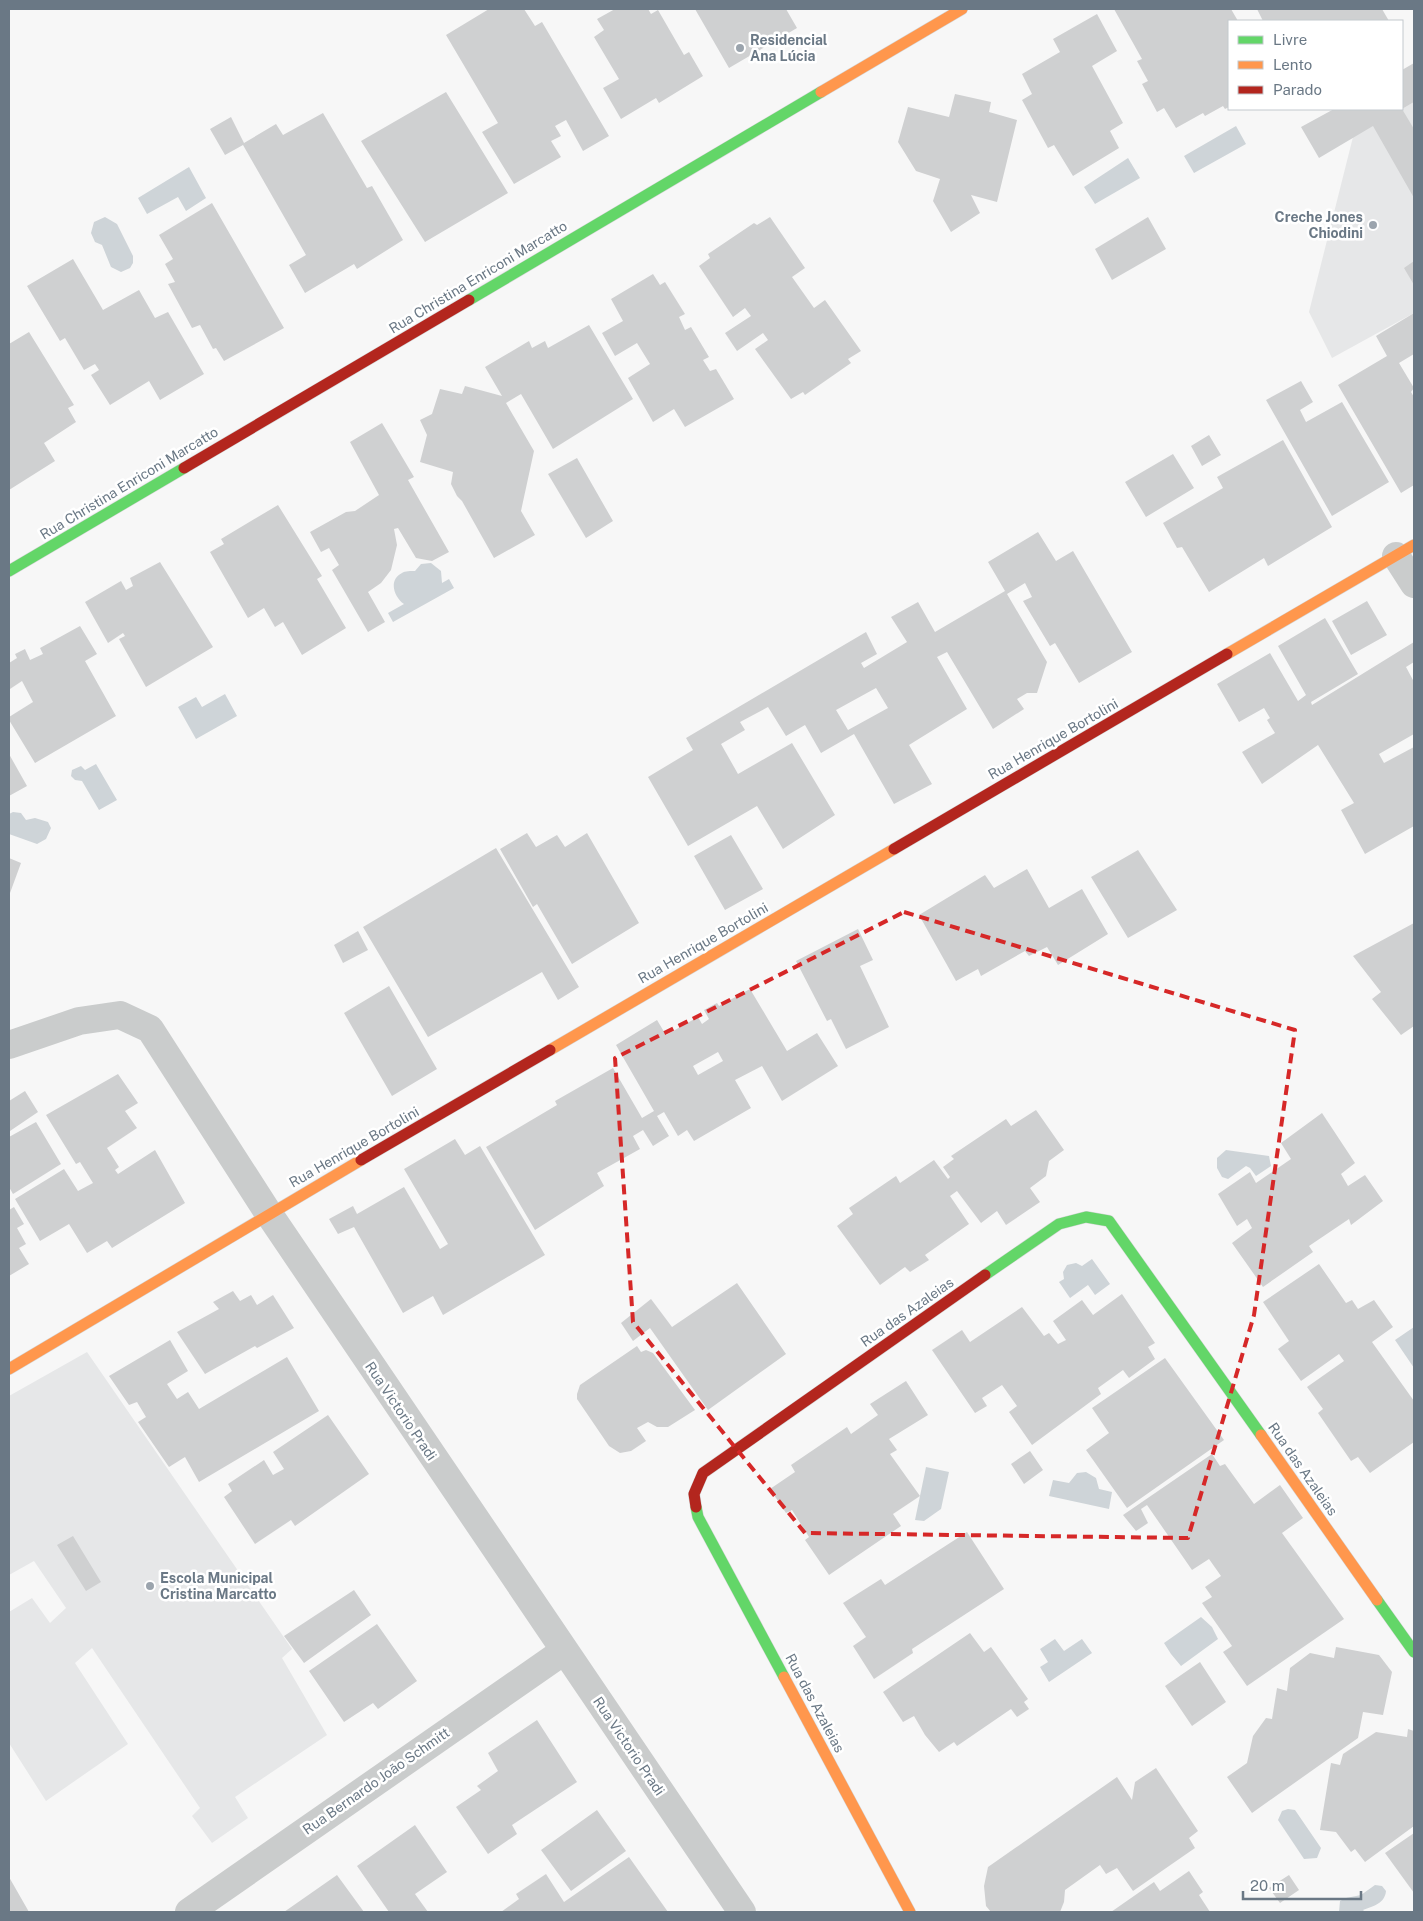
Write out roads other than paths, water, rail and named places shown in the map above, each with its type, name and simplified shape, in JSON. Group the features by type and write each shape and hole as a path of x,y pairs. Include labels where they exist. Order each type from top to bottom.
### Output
{"street":[{"name":"Rua Christina Enriconi Marcatto","path":"9,571 962,9"},
{"path":"1405,550 1414,584"},
{"name":"Rua Henrique Bortolini","path":"9,1369 269,1214 1405,550"},
{"name":"Rua Victorio Pradi","path":"9,1045 79,1021 120,1015 150,1029 269,1214 742,1912"},
{"name":"Rua das Azaleias","path":"910,1912 698,1517 694,1494 703,1473 1059,1224 1086,1217 1109,1221 1414,1652"},
{"name":"Rua Bernardo João Schmitt","path":"189,1912 564,1651"}],"place":[{"name":"Residencial Ana Lúcia","path":"740,48"},
{"name":"Creche Jones Chiodini","path":"1373,225"},
{"name":"Escola Municipal Cristina Marcatto","path":"150,1586"}]}
